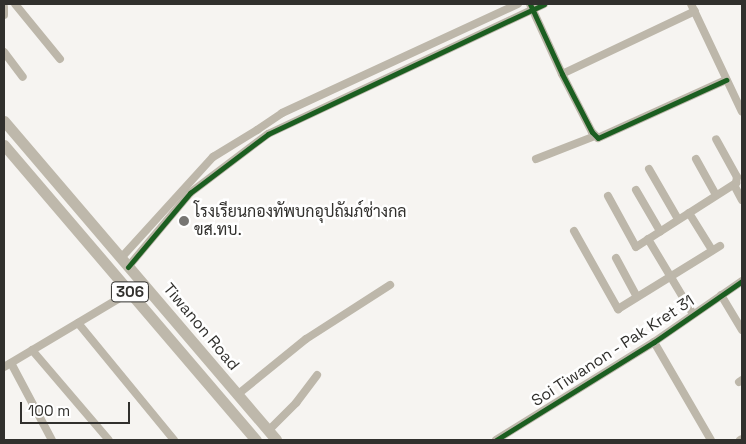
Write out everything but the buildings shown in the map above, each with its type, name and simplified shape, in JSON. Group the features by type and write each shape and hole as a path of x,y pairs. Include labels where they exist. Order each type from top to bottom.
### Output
{"main road":[{"name":"Tiwanon Road","path":"4,121 276,440"},
{"name":"Tiwanon Road","path":"5,149 256,440"},
{"path":"119,279 126,265"}],"street":[{"path":"15,4 60,59"},
{"path":"126,265 213,158 249,134 282,113 518,4"},
{"path":"126,265 190,194 268,134 532,6 544,4"},
{"path":"532,6 562,74 595,136"},
{"path":"4,7 4,15"},
{"path":"562,74 693,7 742,112"},
{"path":"4,52 24,77"},
{"path":"536,159 595,136 606,137 726,80"},
{"path":"608,196 636,247 734,185 737,177 716,139"},
{"path":"696,159 716,195"},
{"path":"649,169 678,219"},
{"path":"734,185 742,200"},
{"path":"636,190 660,231"},
{"path":"689,213 712,250"},
{"path":"574,231 618,309 720,246"},
{"path":"648,239 669,277 693,314"},
{"path":"616,258 637,297"},
{"name":"Soi Tiwanon - Pak Kret 31","path":"496,440 654,342 742,281"},
{"path":"237,395 306,339 390,285"},
{"path":"4,367 130,292"},
{"path":"721,295 742,330"},
{"path":"78,323 174,440"},
{"path":"654,342 711,440"},
{"path":"32,350 109,440"},
{"path":"11,363 52,440"},
{"path":"268,431 296,403 317,375"}],"cycle path":[{"path":"530,4 562,74 592,132 598,138 726,80"},
{"path":"128,267 190,193 268,134 544,4"},
{"path":"496,440 654,342 742,281"}],"place":[{"name":"โรงเรียนกองทัพบกอุปถัมภ์ช่างกล ขส.ทบ.","path":"184,221"}]}
